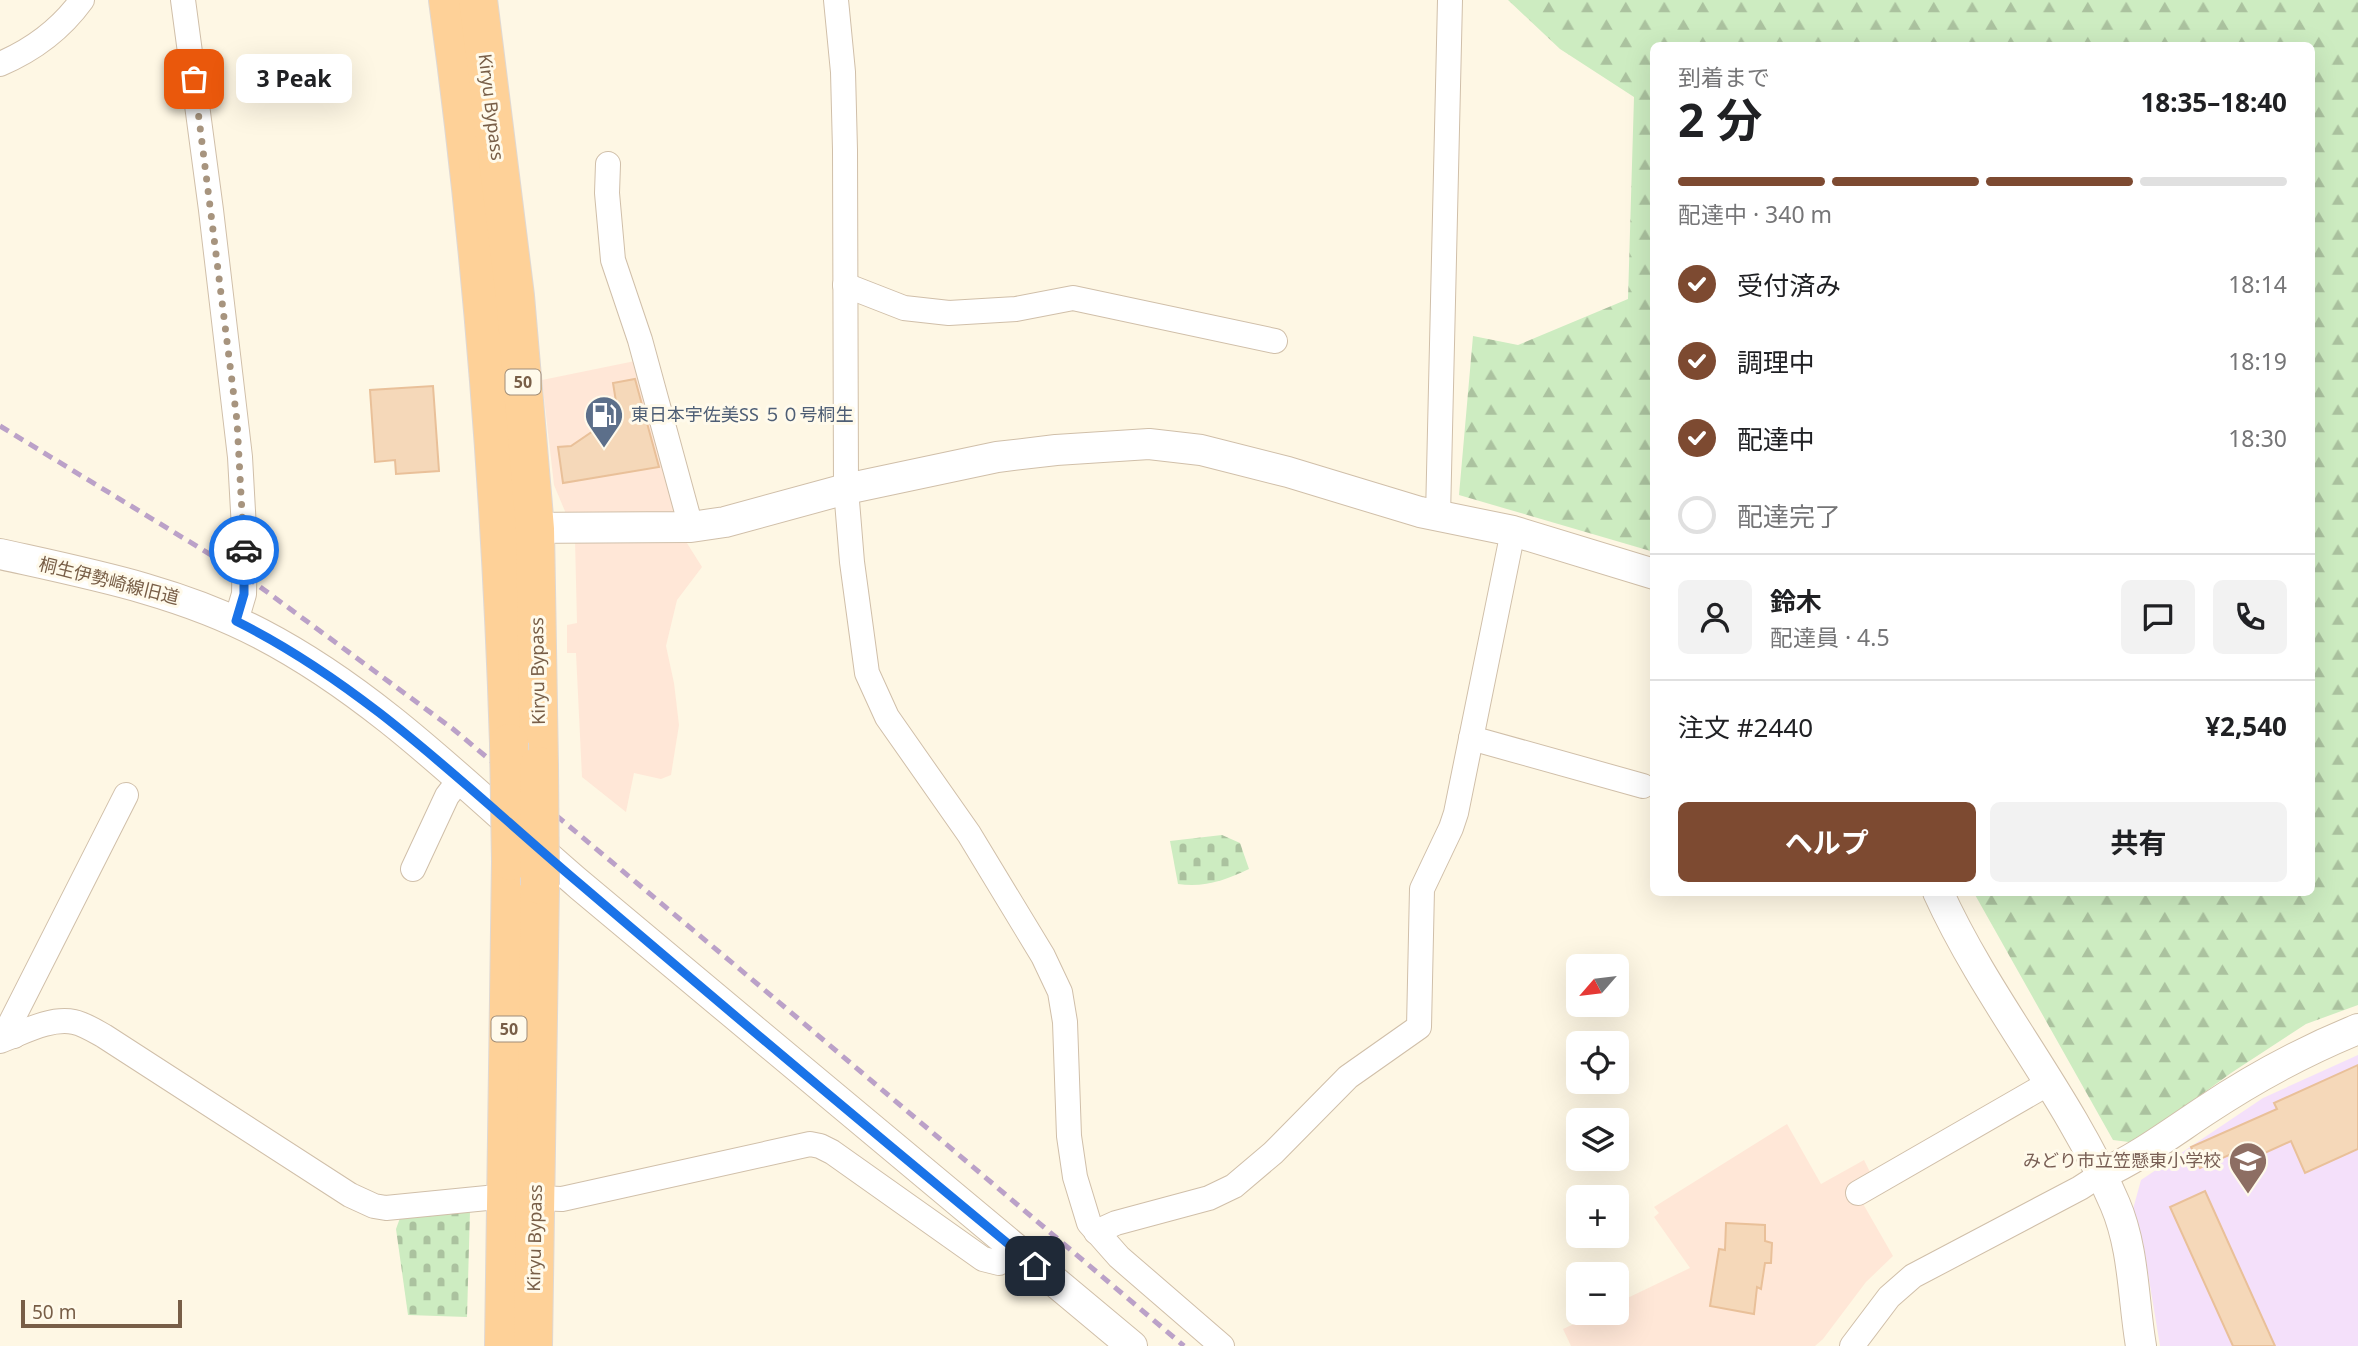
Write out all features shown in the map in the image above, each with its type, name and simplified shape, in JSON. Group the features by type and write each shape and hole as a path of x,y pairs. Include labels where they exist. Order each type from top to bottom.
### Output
{"highway":[{"name":"Kiryu Bypass","path":"448,0 480,258 518,528 539,766 540,885 521,1197 503,1346"},
{"name":"Kiryu Bypass","path":"478,0 514,296 518,528 509,743 510,861 521,1197 533,1346"},
{"name":"50","path":"486,1346 489,1252 521,1197"},
{"name":"50","path":"521,1197 549,1266 551,1346"}],"street":[{"path":"0,64 42,42 82,0"},
{"path":"183,0 240,457 244,594 236,621"},
{"path":"835,0 843,72 846,489 862,649 873,689 887,718 969,834 1043,956 1060,992 1065,1022 1066,1087 1072,1158 1085,1213 1096,1232 1119,1257 1222,1346"},
{"path":"1438,516 1450,0"},
{"path":"608,164 607,193 613,260 640,340 691,527"},
{"path":"845,285 904,307 949,313 1016,309 1073,298 1275,341"},
{"path":"518,528 691,527 725,522 846,489 997,457 1149,444 1213,453 1288,471 1438,516 1513,531 1650,573"},
{"path":"1096,1232 1116,1223 1209,1198 1243,1180 1283,1144 1339,1085 1419,1027 1422,889 1454,820 1513,531"},
{"name":"桐生伊勢崎線旧道","path":"0,554 123,581 183,599 236,621 289,649 352,691 1132,1346"},
{"path":"1471,738 1643,786"},
{"path":"413,869 447,796 460,779"},
{"path":"7,1038 11,1022 126,795"},
{"path":"1940,896 1982,974 2081,1134 2116,1205 2129,1250 2141,1346"},
{"path":"7,1038 50,1023 65,1020 77,1022 104,1036 350,1195 374,1206 386,1208 521,1197 562,1199 810,1144 832,1152 983,1259 999,1263 1017,1251"},
{"path":"1852,1346 1889,1297 1913,1276 2125,1164 2205,1110 2282,1063 2358,1029"},
{"path":"1858,1193 2049,1083"}],"shaded area":[{"name":"東日本宇佐美SS ５０号桐生","path":"635,361 675,509 669,517 567,516 554,485 542,380"},
{"path":"575,540 685,540 702,567 677,600 666,646 679,725 671,775 661,779 634,773 626,812 582,777 576,653 567,653 567,625 577,623"},
{"name":"みどり市立笠懸東小学校","path":"2358,1055 2358,1346 2160,1346 2143,1243 2133,1209 2141,1180 2263,1098"},
{"path":"1787,1124 1821,1184 1864,1160 1871,1174 1862,1202 1893,1256 1866,1282 1815,1346 1571,1346 1563,1329 1572,1325 1629,1325 1629,1297 1690,1268 1654,1217 1659,1213 1654,1207"}],"green space":[{"path":"1508,0 2358,0 2358,1005 2306,1024 2231,1073 2139,1140 2113,1140 1976,896 2315,896 2315,42 1650,42 1650,551 1459,495 1473,336 1518,345 1628,299 1634,97 1560,49"},
{"path":"1222,835 1240,843 1249,869 1215,882 1178,884 1170,841"},
{"path":"470,1211 467,1317 408,1315 396,1229 400,1218"}],"building":[{"path":"635,379 659,467 563,483 558,447 571,446 618,414 613,383"},
{"path":"433,386 439,471 396,474 395,460 375,462 370,390"},
{"path":"2358,1065 2358,1149 2305,1173 2291,1141 2234,1167 2229,1155 2200,1168 2191,1147 2277,1109 2274,1103"},
{"path":"2205,1191 2275,1346 2233,1346 2170,1207"},
{"path":"1726,1223 1765,1225 1765,1241 1772,1243 1771,1263 1765,1263 1761,1289 1757,1287 1754,1314 1710,1306 1719,1249 1725,1250"}],"railway":[{"path":"0,426 244,575 453,729 1184,1346"}],"way so far":[{"path":"194,79 237,421 244,550"}],"place":[{"name":"3 Peak","path":"194,79"},
{"name":"東日本宇佐美SS ５０号桐生","path":"604,449"},
{"name":"みどり市立笠懸東小学校","path":"2248,1195"}],"route":[{"path":"244,550 243,603 236,621 289,649 352,691 397,726 578,883 1035,1266"}]}
